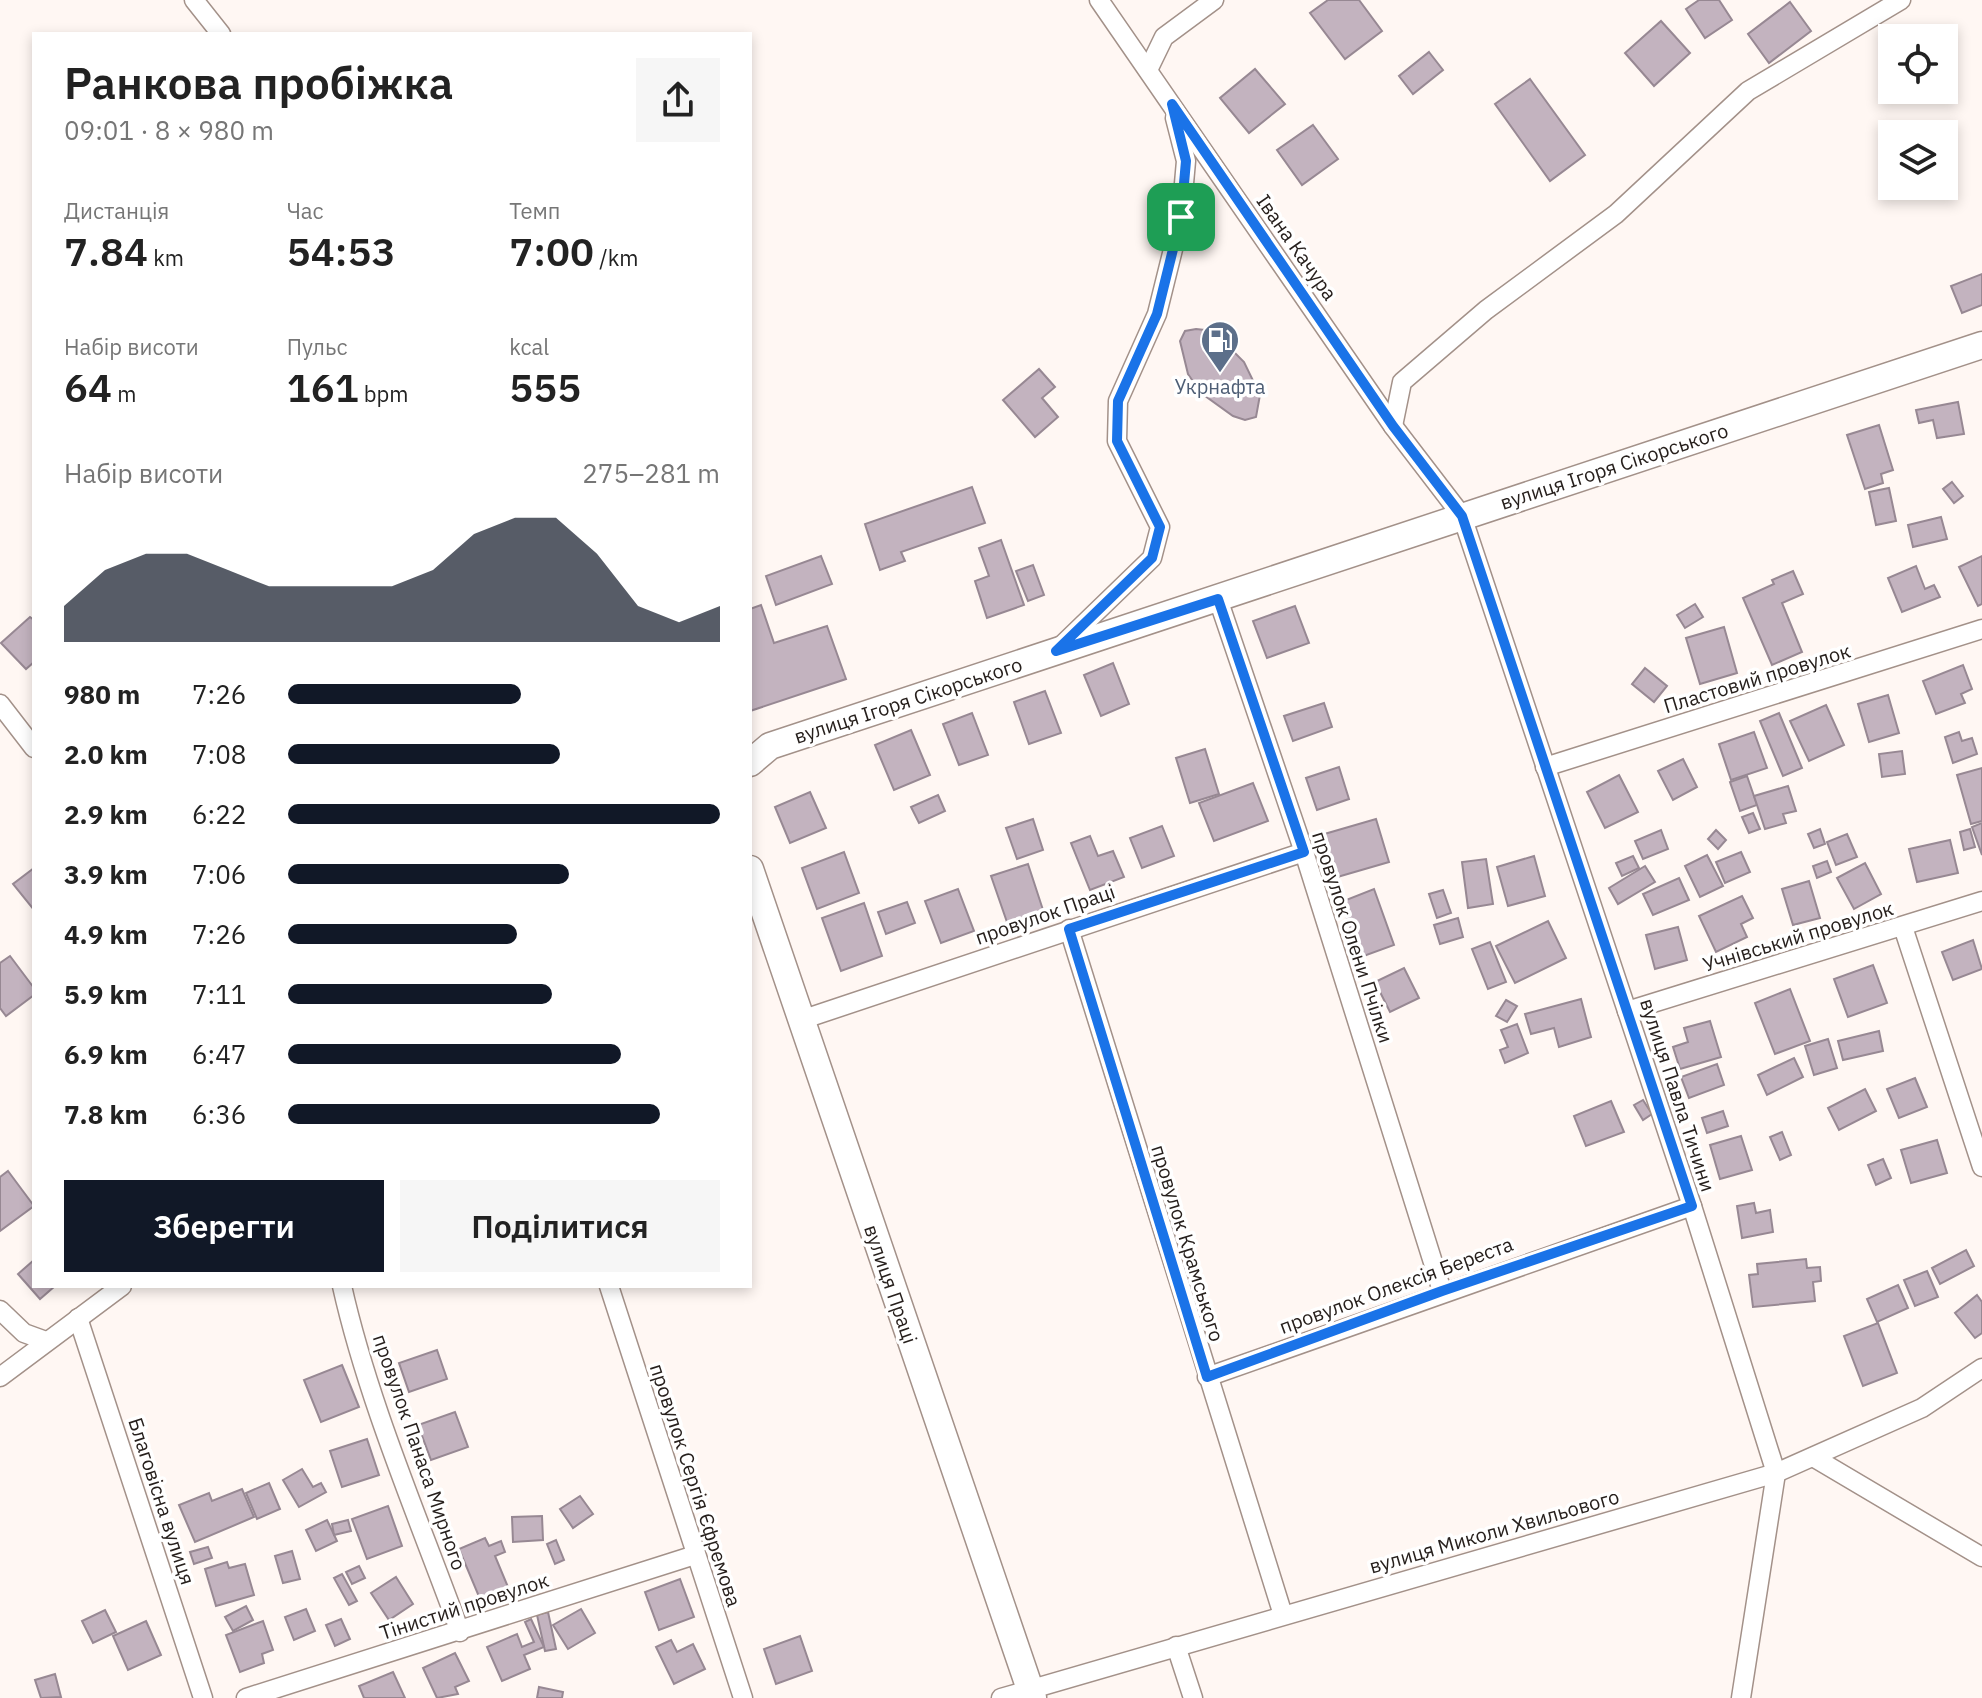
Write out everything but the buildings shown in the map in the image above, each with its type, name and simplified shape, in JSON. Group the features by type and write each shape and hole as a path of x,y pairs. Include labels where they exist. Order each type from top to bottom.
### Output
{"main road":[{"name":"вулиця Ігоря Сікорського","path":"752,761 770,746 1982,345"},
{"name":"вулиця Праці","path":"752,875 1031,1693"}],"street":[{"path":"194,0 219,32"},
{"name":"Івана Качура","path":"1099,0 1393,426 1462,516"},
{"path":"1148,70 1164,37 1214,0"},
{"path":"1393,426 1402,382 1486,310 1616,214 1748,91 1901,0"},
{"path":"1056,651 1152,558 1160,527 1117,441 1118,401 1157,314 1181,217 1186,161 1172,104"},
{"name":"вулиця Павла Тичини","path":"1462,516 1692,1206 1776,1473 1741,1698"},
{"name":"провулок Олени Пчілки","path":"1218,599 1304,852 1442,1291"},
{"name":"Пластовий провулок","path":"1545,767 1982,629"},
{"path":"0,704 32,745"},
{"name":"провулок Праці","path":"801,1020 1304,852"},
{"name":"Учнівський провулок","path":"1627,1011 1982,901"},
{"path":"1903,927 1982,1167"},
{"name":"провулок Крамського","path":"1069,929 1283,1615"},
{"name":"провулок Олексія Береста","path":"1207,1377 1442,1291 1692,1206"},
{"path":"0,1377 119,1288"},
{"name":"провулок Панаса Мирного","path":"343,1288 378,1403 460,1632"},
{"name":"провулок Сергія Єфремова","path":"610,1288 743,1698"},
{"path":"0,1310 24,1333 46,1341"},
{"name":"Благовісна вулиця","path":"78,1318 203,1698"},
{"name":"вулиця Миколи Хвильового","path":"1001,1698 1031,1693 1176,1646 1776,1473 1922,1408 1982,1368"},
{"path":"1813,1457 1982,1557"},
{"name":"Тінистий провулок","path":"246,1698 695,1555"},
{"path":"1176,1646 1193,1698"}],"place":[{"name":"Укрнафта","path":"1220,374"}],"route":[{"path":"1172,104 1393,426 1462,516 1692,1206 1442,1291 1207,1377 1069,929 1304,852 1218,599 1056,651 1152,558 1160,527 1117,441 1118,401 1157,314 1181,217 1186,161 1172,104"}]}
